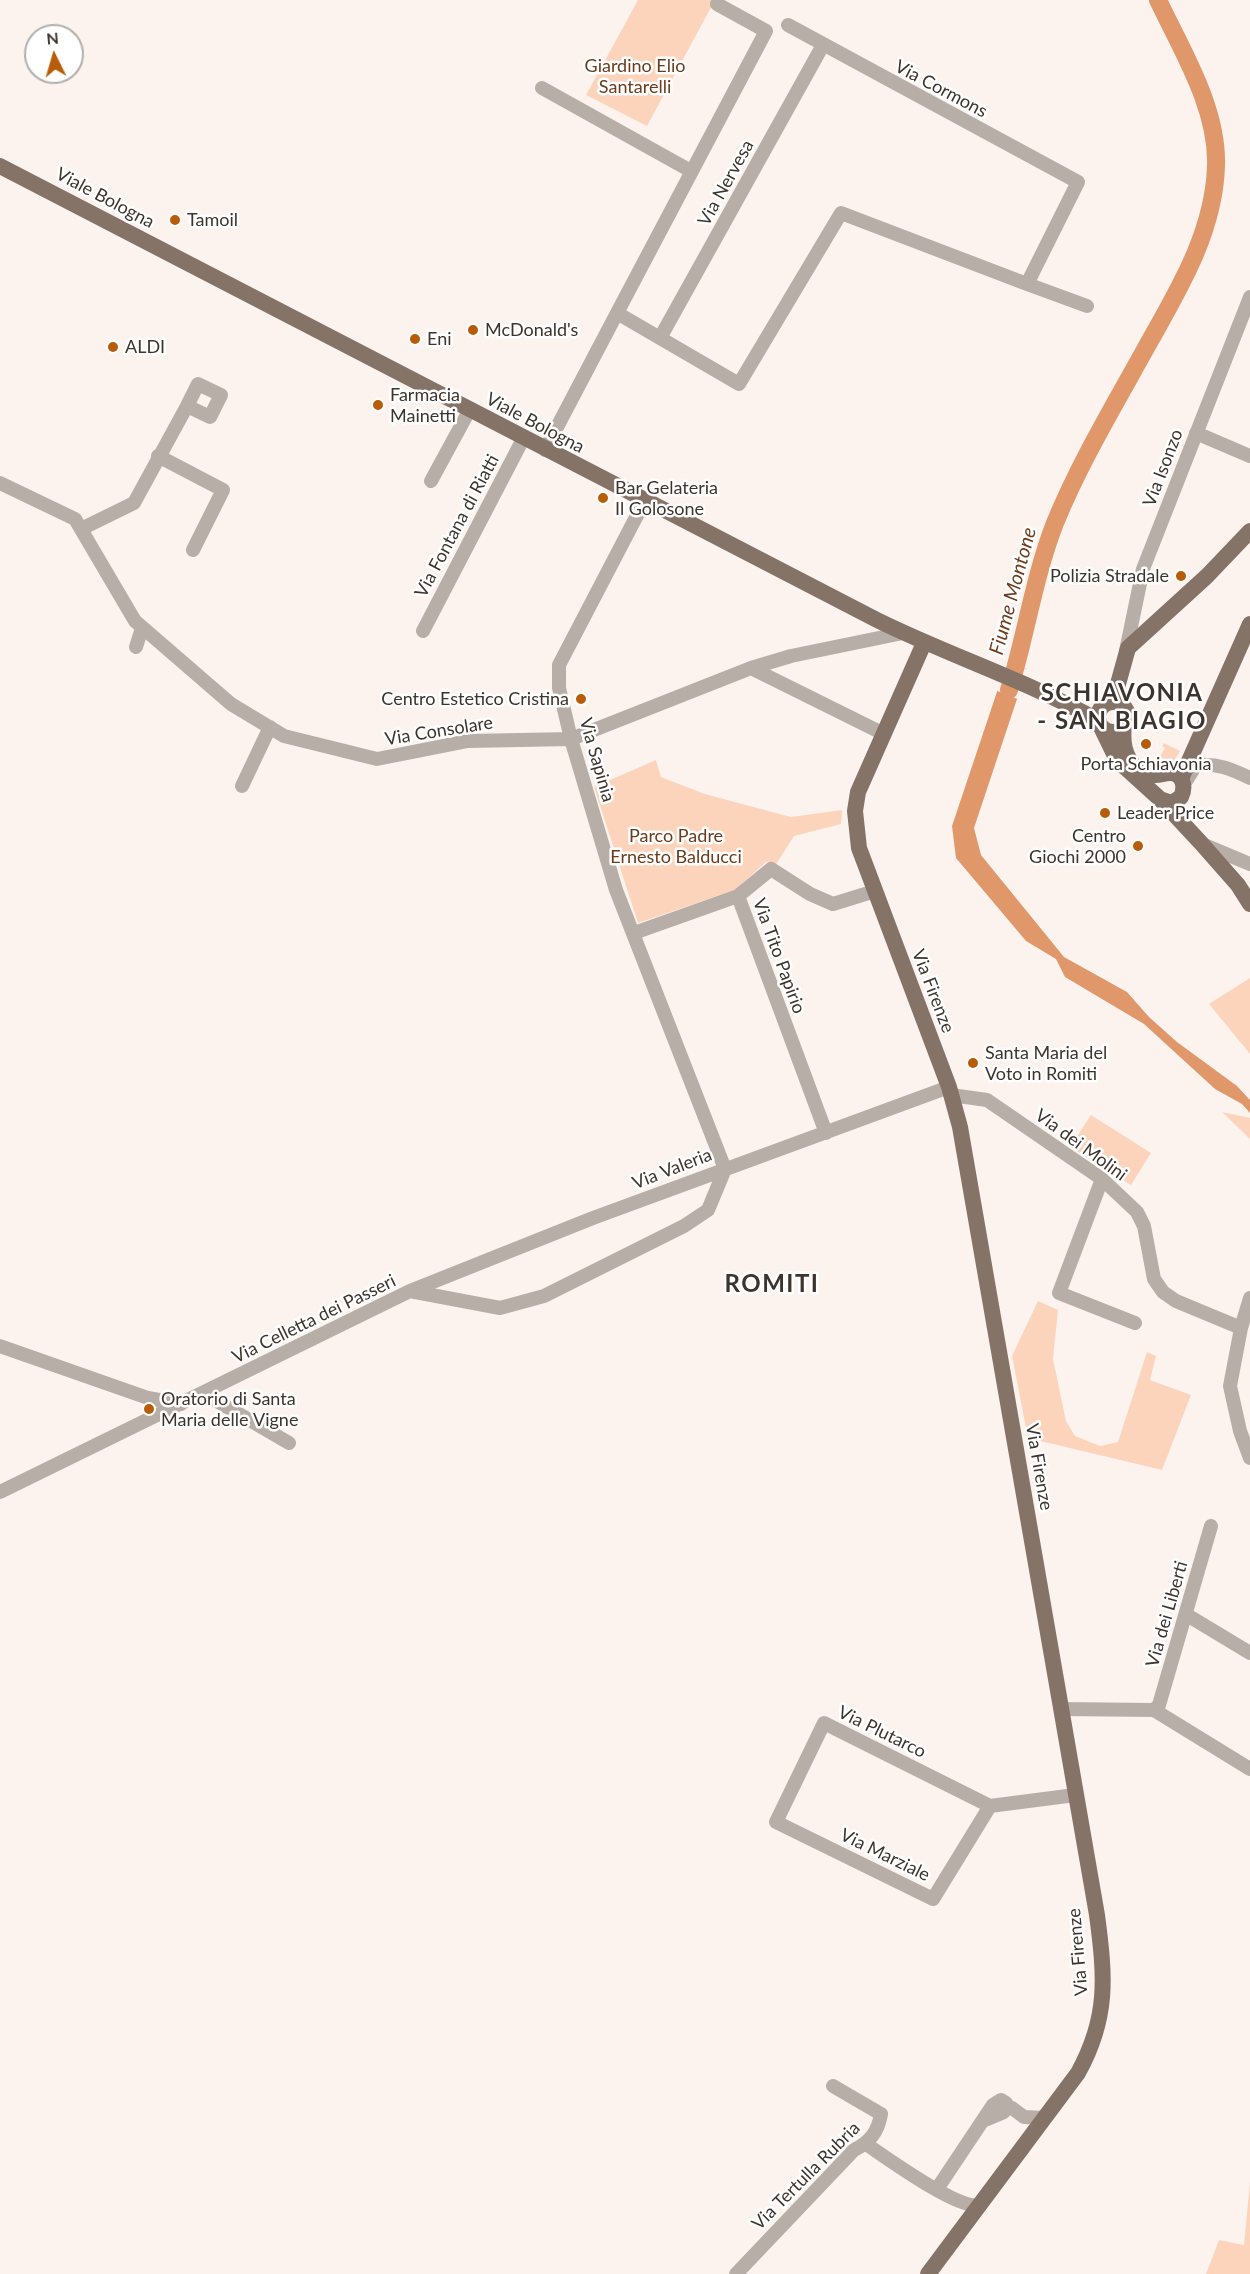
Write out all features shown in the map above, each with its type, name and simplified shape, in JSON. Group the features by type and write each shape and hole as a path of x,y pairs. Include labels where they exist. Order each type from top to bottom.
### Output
{"main road":[{"name":"Viale Bologna","path":"0,166 644,502 903,633 1057,698 1100,723"},
{"path":"1249,902 1160,799 1117,760 1100,723 1100,710 1112,700 1128,648 1207,576 1250,531"},
{"path":"1195,837 1181,814 1182,788 1250,624"},
{"name":"Via Firenze","path":"924,643 858,792 855,811 859,848 950,1091 964,1145 1101,1943 1103,1999 1093,2047 1078,2073 928,2274"},
{"name":"Viale Bologna","path":"1057,698 1084,704 1112,700"},
{"path":"1112,700 1122,705 1127,712 1124,726 1124,748 1131,763 1149,774 1170,773 1182,788"},
{"path":"1100,723 1112,732 1124,726"},
{"path":"1160,799 1167,803 1182,788"}],"street":[{"path":"545,450 766,31 717,4"},
{"name":"Via Cormons","path":"788,26 1078,182 1027,284"},
{"name":"Via Nervesa","path":"660,338 823,45"},
{"path":"542,88 691,171"},
{"path":"617,313 739,384 841,213 1086,306"},
{"name":"Via Isonzo","path":"1125,656 1143,569 1250,297"},
{"path":"81,529 134,503 187,406"},
{"path":"431,481 469,411"},
{"path":"1196,433 1250,456"},
{"name":"Via Fontana di Riatti","path":"423,630 523,439"},
{"path":"158,456 223,490 193,550"},
{"name":"Via Consolare","path":"0,483 75,519 135,621 231,704 284,736 377,759 468,741 571,739 751,668 792,656 903,633"},
{"name":"Via Sapinia","path":"644,502 559,665 559,688 571,739 616,890 725,1169"},
{"path":"136,647 142,628"},
{"path":"751,668 884,734"},
{"path":"242,786 270,727"},
{"path":"1182,788 1196,765 1223,765 1250,777"},
{"path":"1195,837 1250,864"},
{"path":"738,896 771,869 810,894 833,904 875,891"},
{"name":"Via Tito Papirio","path":"634,933 738,896 826,1133"},
{"name":"Via Valeria","path":"410,1291 592,1218 826,1133 950,1091"},
{"name":"Via dei Molini","path":"950,1091 987,1100 1102,1179 1137,1212 1144,1226 1154,1279 1163,1292 1176,1301 1241,1328"},
{"name":"Via Celletta dei Passeri","path":"0,1492 410,1291 500,1308 544,1296 684,1226 708,1210 725,1169"},
{"path":"1102,1179 1059,1293 1135,1323"},
{"path":"1250,1298 1241,1328 1230,1386 1240,1431 1250,1458"},
{"path":"0,1346 148,1398 181,1404"},
{"path":"203,1393 289,1443"},
{"name":"Via dei Liberti","path":"1154,1710 1159,1705 1211,1526"},
{"path":"1187,1614 1250,1653"},
{"path":"1061,1709 1154,1710 1250,1769"},
{"name":"Via Plutarco","path":"776,1822 824,1723 990,1806"},
{"path":"990,1806 1075,1795"},
{"name":"Via Marziale","path":"776,1822 933,1899 990,1806"},
{"name":"Via Tertulla Rubria","path":"736,2274 854,2150 866,2144 879,2128 881,2114 833,2086"},
{"path":"937,2189 985,2120 1004,2112 1007,2108 1012,2108 1024,2117 1044,2118"},
{"path":"866,2144 952,2199 970,2206 978,2205"},
{"path":"952,2199 962,2215 964,2225"}],"green space":[{"name":"Giardino Elio Santarelli","path":"638,0 715,0 647,126 586,95"},
{"path":"1164,743 1180,751 1172,764 1157,768 1141,764 1153,762 1158,758 1165,748 1162,746"},
{"name":"Parco Padre Ernesto Balducci","path":"656,760 661,777 705,794 791,817 842,810 841,824 794,836 775,866 766,862 735,890 638,923 594,787"},
{"path":"1250,978 1250,1054 1209,1004"},
{"path":"1222,1112 1250,1118 1250,1139"},
{"path":"1091,1115 1151,1153 1131,1185 1070,1147"},
{"path":"1038,1301 1058,1310 1053,1359 1066,1421 1075,1436 1100,1446 1118,1442 1147,1352 1156,1356 1150,1380 1191,1395 1162,1470 1028,1438 1012,1356"},
{"path":"1250,2182 1250,2274 1206,2274 1219,2240 1244,2245"}],"shaded area":[{"path":"1007,662 1027,669 974,828 981,855 1064,957 1127,992 1149,1017 1177,1042 1237,1086 1250,1100 1250,1113 1242,1104 1215,1089 1144,1024 1065,977 1056,959 1026,941 956,858 952,826"}],"pier":[{"path":"1005,660 1029,670 1020,700 995,690"}],"waterway":[{"name":"Fiume Montone","path":"1009,690 1041,564 1055,523 1087,455 1193,259 1209,214 1216,166 1211,123 1197,80 1158,0"}],"place":[{"name":"Tamoil","path":"175,220"},
{"name":"McDonald's","path":"473,330"},
{"name":"Eni","path":"415,339"},
{"name":"ALDI","path":"113,347"},
{"name":"Farmacia Mainetti","path":"378,405"},
{"name":"Bar Gelateria Il Golosone","path":"603,498"},
{"name":"Polizia Stradale","path":"1181,576"},
{"name":"Centro Estetico Cristina","path":"581,699"},
{"name":"Porta Schiavonia","path":"1146,744"},
{"name":"Leader Price","path":"1105,813"},
{"name":"Centro Giochi 2000","path":"1138,846"},
{"name":"Santa Maria del Voto in Romiti","path":"973,1063"},
{"name":"Oratorio di Santa Maria delle Vigne","path":"149,1409"}],"district":[{"name":"SCHIAVONIA - SAN BIAGIO","path":"1122,707"},
{"name":"ROMITI","path":"772,1284"}]}
